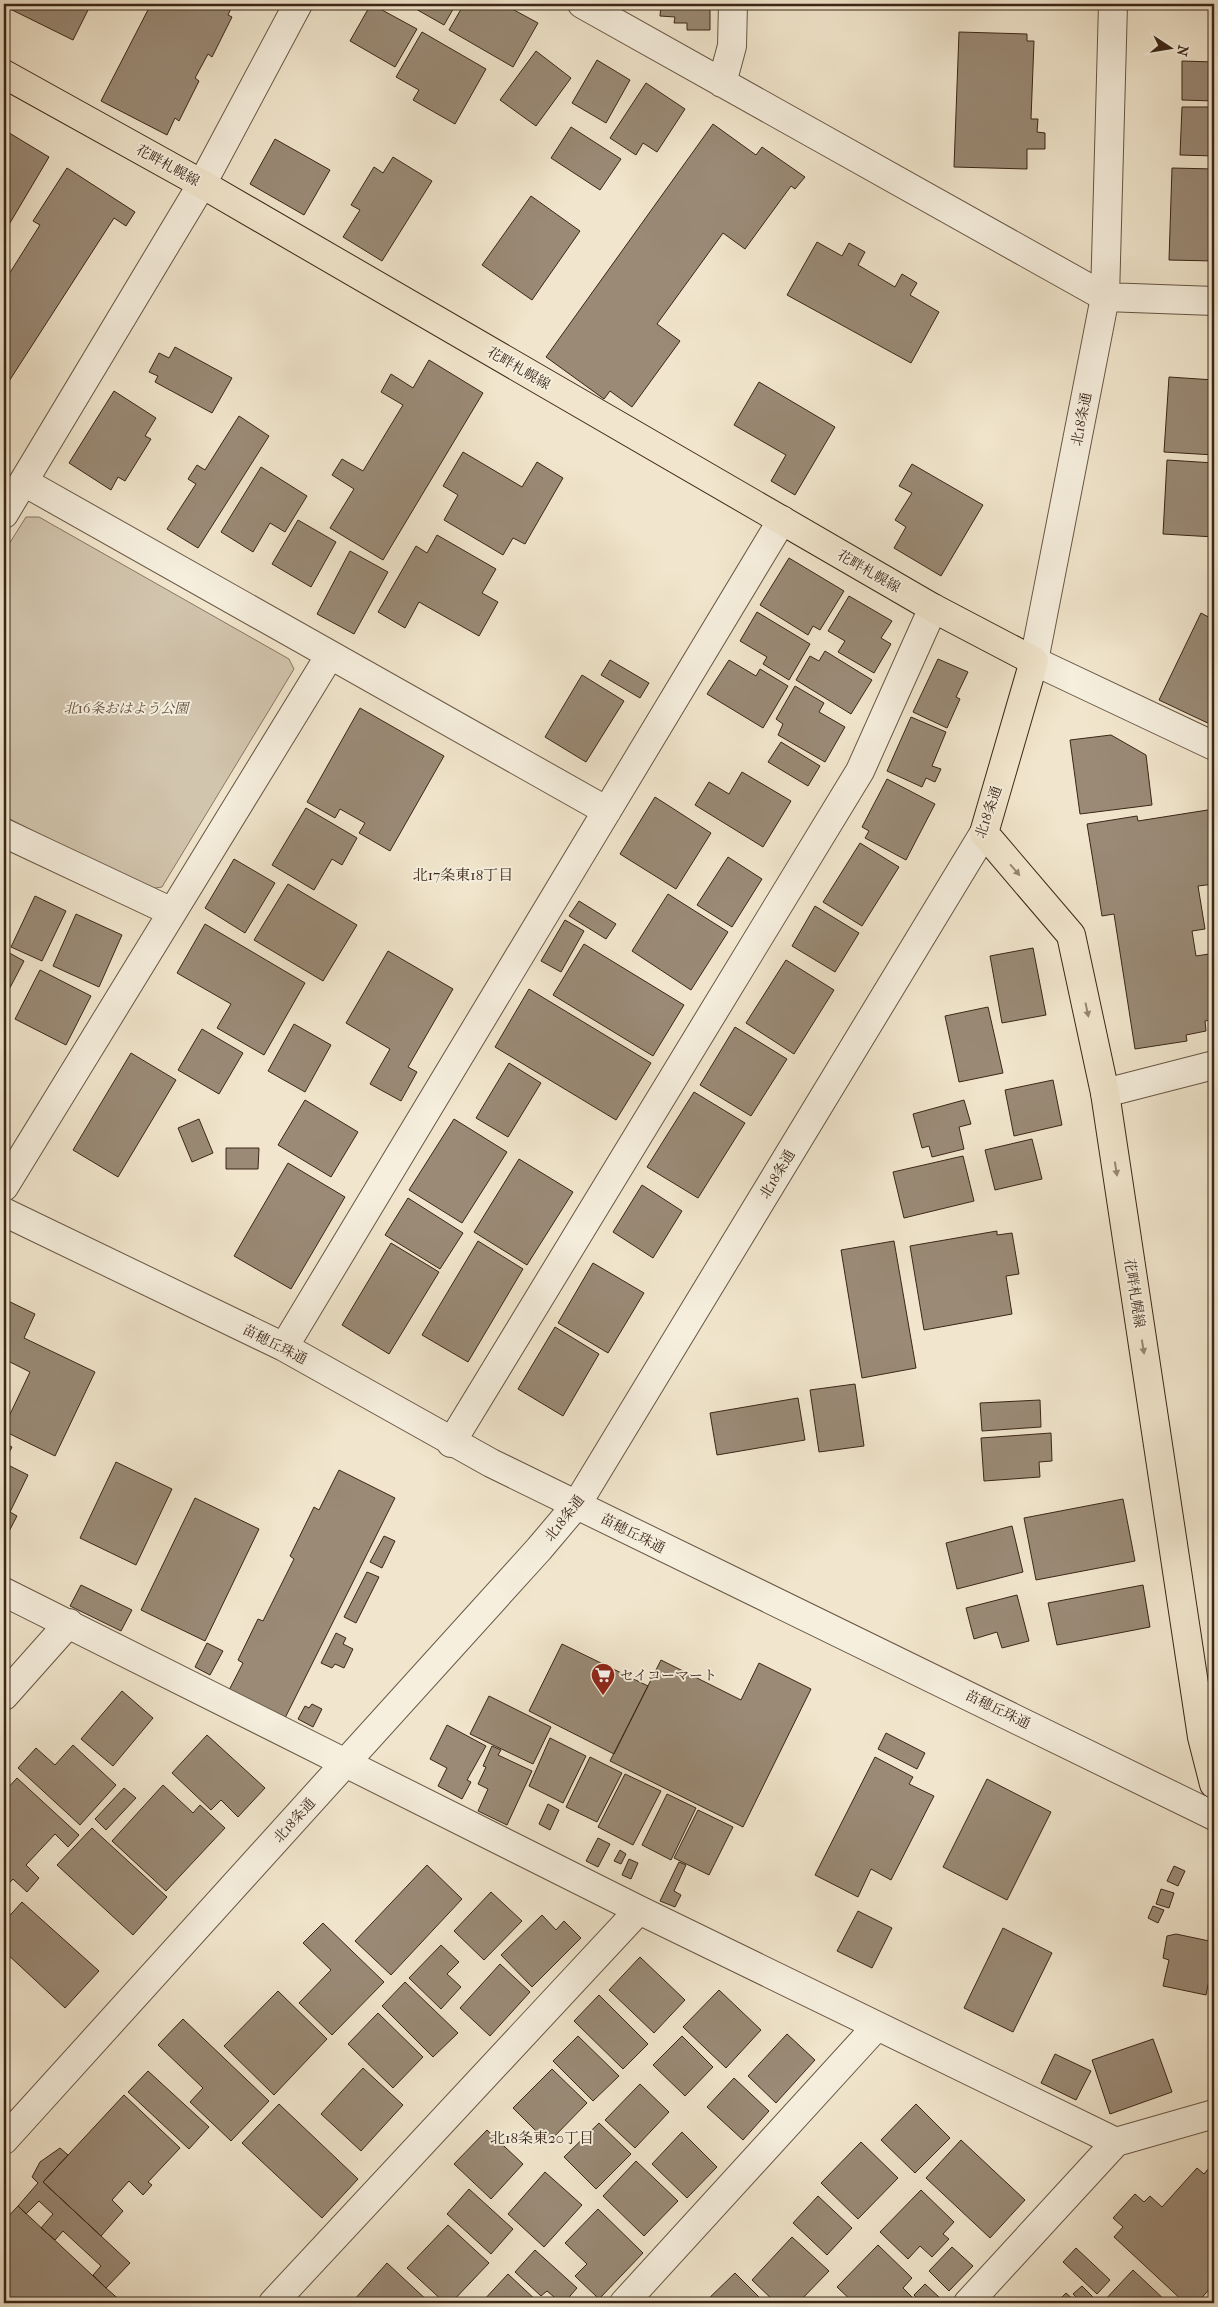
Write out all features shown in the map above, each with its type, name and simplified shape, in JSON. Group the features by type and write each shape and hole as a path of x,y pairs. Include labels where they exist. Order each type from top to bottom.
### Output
{"main road":[{"name":"花畔札幌線","path":"4,74 202,184 933,608 1034,661"},
{"name":"北18条通","path":"984,832 1034,661"},
{"name":"花畔札幌線","path":"984,832 1071,935 1105,1093 1202,1737 1214,1784"}],"street":[{"path":"4,514 202,184 298,4"},
{"path":"582,4 1105,297 1214,301"},
{"path":"722,83 732,46 733,4"},
{"name":"北18条通","path":"1034,661 1105,297 1113,4"},
{"path":"24,482 607,812"},
{"path":"284,1347 782,520"},
{"path":"451,1443 860,771 933,608"},
{"path":"4,1187 330,655"},
{"path":"1034,661 1214,746"},
{"path":"4,832 172,912"},
{"name":"北18条通","path":"4,2140 540,1549 577,1504 984,832"},
{"path":"1105,1093 1214,1065"},
{"name":"苗穂丘珠通","path":"4,1212 284,1347 451,1443 1214,1816"},
{"path":"4,1592 638,1910 1116,2142"},
{"path":"4,1696 69,1623"},
{"path":"273,2303 638,1910"},
{"path":"624,2303 877,2026"},
{"path":"968,2303 1116,2142 1214,2114"}],"green space":[{"name":"北16条おはよう公園","path":"26,517 39,517 289,659 294,669 162,887 149,889 4,816 4,552"}],"building":[{"path":"4,4 91,4 73,40 4,6"},
{"path":"151,4 233,4 228,15 232,17 212,57 208,54 195,78 199,81 179,121 175,118 167,135 101,101"},
{"path":"371,4 417,29 395,67 350,41"},
{"path":"407,4 456,4 444,25"},
{"path":"464,4 503,4 538,23 513,67 449,30"},
{"path":"661,4 710,4 710,30 687,30 687,23 674,23 675,17 660,16"},
{"path":"422,32 486,69 455,124 413,100 419,90 396,77"},
{"path":"959,32 1027,34 1027,41 1034,41 1031,119 1038,119 1037,132 1045,133 1045,149 1027,149 1027,169 954,167"},
{"path":"536,51 571,78 536,126 500,100"},
{"path":"597,60 630,80 606,123 572,103"},
{"path":"1182,61 1214,62 1214,101 1182,100"},
{"path":"646,83 685,109 657,152 643,143 636,155 610,138"},
{"path":"1182,107 1214,107 1214,156 1180,155"},
{"path":"713,124 756,155 762,147 805,177 795,189 791,186 745,249 723,233 657,324 680,341 632,407 610,391 604,399 546,357"},
{"path":"571,127 621,159 600,190 551,158"},
{"path":"6,131 49,157 4,233 4,134"},
{"path":"275,139 330,170 304,215 250,184"},
{"path":"393,157 432,181 382,261 343,237 360,210 351,205 374,167 383,173"},
{"path":"67,168 135,212 126,226 114,218 4,389 4,282 40,225 33,221"},
{"path":"1172,168 1214,169 1214,261 1169,260"},
{"path":"531,196 580,231 532,300 482,265"},
{"path":"817,242 842,256 849,243 865,252 858,265 895,287 902,274 917,283 910,295 939,312 911,363 787,295"},
{"path":"175,347 232,378 212,413 155,382 158,376 149,372 159,353 169,358"},
{"path":"429,360 483,393 383,560 330,528 354,489 332,475 342,459 363,471 403,405 381,392 391,374 413,388"},
{"path":"1169,377 1214,380 1214,455 1164,452"},
{"path":"759,382 835,427 795,495 771,481 786,455 734,425"},
{"path":"114,391 156,418 145,436 151,439 125,481 118,477 111,490 69,463"},
{"path":"239,416 269,436 198,548 167,529 196,484 188,479 197,465 205,470"},
{"path":"463,452 522,487 537,462 563,478 525,544 513,538 503,555 444,520 458,495 443,486"},
{"path":"1167,460 1214,463 1214,537 1163,534"},
{"path":"912,464 983,505 941,576 894,548 906,527 895,520 912,493 899,486"},
{"path":"261,467 307,496 285,532 270,523 253,552 221,532"},
{"path":"298,520 336,542 311,587 272,564"},
{"path":"437,535 496,569 482,593 498,602 479,636 419,602 405,628 378,612 416,546 427,553"},
{"path":"350,551 388,572 354,634 317,614"},
{"path":"789,558 844,591 820,630 813,626 808,635 760,605"},
{"path":"849,596 892,621 881,638 891,644 874,673 838,652 845,641 828,631"},
{"path":"757,612 810,644 789,680 763,664 767,657 740,641"},
{"path":"1201,613 1214,620 1214,726 1159,700"},
{"path":"825,651 872,680 851,714 796,680 810,656 819,661"},
{"path":"938,659 968,672 956,697 960,699 947,728 913,712"},
{"path":"610,660 649,683 640,698 601,675"},
{"path":"729,660 756,676 760,669 788,686 763,728 707,694"},
{"path":"582,675 624,701 586,762 545,737"},
{"path":"795,686 824,703 819,712 845,727 825,762 778,735 783,724 776,719"},
{"path":"360,708 444,756 390,851 359,833 365,823 340,809 335,818 307,802"},
{"path":"911,717 946,732 932,766 941,769 935,782 926,778 922,787 887,771"},
{"path":"1111,735 1146,755 1152,805 1080,814 1070,740"},
{"path":"781,742 820,766 808,786 768,762"},
{"path":"742,772 791,801 763,847 695,805 709,782 729,794"},
{"path":"887,779 935,804 906,860 865,838 869,831 862,827"},
{"path":"655,797 711,833 676,889 620,854"},
{"path":"306,808 357,838 342,865 332,859 314,890 272,865"},
{"path":"1214,809 1214,884 1198,886 1205,929 1192,931 1196,956 1209,954 1214,992 1214,1019 1205,1021 1206,1031 1186,1035 1187,1041 1135,1049 1114,914 1102,916 1087,824 1137,816 1138,821"},
{"path":"860,843 899,867 862,926 823,902"},
{"path":"728,857 762,879 732,927 697,905"},
{"path":"234,859 275,883 245,933 205,908"},
{"path":"288,884 357,925 323,981 254,940"},
{"path":"668,894 728,932 691,990 632,951"},
{"path":"35,896 66,911 42,961 11,947"},
{"path":"579,901 616,924 606,939 569,916"},
{"path":"815,906 859,933 835,972 792,946"},
{"path":"76,914 122,935 99,987 53,966"},
{"path":"565,920 584,931 561,972 541,961"},
{"path":"205,924 305,983 264,1055 217,1028 231,1004 177,973"},
{"path":"584,944 684,1005 653,1056 553,995"},
{"path":"1033,948 1046,1015 1002,1023 990,956"},
{"path":"4,950 24,961 4,999"},
{"path":"388,951 453,989 408,1067 417,1072 401,1101 370,1084 390,1049 346,1023"},
{"path":"786,960 834,990 794,1054 746,1023"},
{"path":"40,970 91,996 66,1045 15,1019"},
{"path":"529,989 651,1063 616,1120 495,1047"},
{"path":"988,1007 1003,1073 959,1082 945,1016"},
{"path":"294,1024 331,1045 305,1092 268,1071"},
{"path":"735,1027 787,1059 751,1116 700,1085"},
{"path":"202,1029 243,1053 219,1094 178,1070"},
{"path":"131,1053 176,1080 118,1177 73,1150"},
{"path":"509,1063 541,1083 508,1137 476,1118"},
{"path":"1053,1080 1062,1125 1014,1136 1005,1090"},
{"path":"694,1092 745,1123 698,1198 647,1167"},
{"path":"305,1100 358,1132 331,1177 278,1145"},
{"path":"964,1100 971,1124 959,1127 964,1149 932,1157 929,1146 922,1148 913,1114"},
{"path":"199,1119 213,1153 192,1162 178,1128"},
{"path":"454,1119 507,1152 462,1223 409,1190"},
{"path":"1032,1139 1042,1179 995,1190 985,1150"},
{"path":"226,1148 259,1148 258,1169 226,1169"},
{"path":"963,1156 974,1201 904,1218 893,1172"},
{"path":"519,1159 573,1192 527,1265 474,1232"},
{"path":"288,1163 345,1197 291,1289 234,1256"},
{"path":"642,1185 682,1211 653,1258 613,1232"},
{"path":"408,1198 463,1233 440,1269 385,1235"},
{"path":"997,1231 997,1235 1012,1233 1019,1274 1006,1276 1012,1314 924,1330 910,1246"},
{"path":"478,1241 523,1269 468,1362 422,1335"},
{"path":"894,1241 916,1368 862,1378 841,1250"},
{"path":"391,1243 439,1272 389,1354 342,1325"},
{"path":"593,1263 644,1293 608,1353 558,1323"},
{"path":"4,1299 35,1314 24,1338 95,1372 55,1456 4,1431 4,1427 30,1372 4,1359"},
{"path":"555,1327 599,1354 563,1416 518,1389"},
{"path":"855,1384 864,1446 819,1452 810,1390"},
{"path":"798,1398 805,1440 717,1455 710,1413"},
{"path":"1040,1400 1041,1427 982,1431 980,1403"},
{"path":"1051,1433 1052,1461 1039,1462 1040,1477 984,1481 981,1438"},
{"path":"4,1443 12,1447 4,1462"},
{"path":"116,1462 172,1489 136,1565 80,1538"},
{"path":"4,1463 28,1475 10,1512 17,1516 4,1541"},
{"path":"339,1470 395,1498 284,1720 228,1692 243,1663 238,1660 258,1619 263,1621 294,1559 290,1556 314,1507 319,1510"},
{"path":"195,1498 259,1529 205,1641 141,1610"},
{"path":"1123,1499 1135,1561 1036,1580 1024,1518"},
{"path":"1012,1526 1023,1572 957,1589 946,1543"},
{"path":"384,1536 395,1541 382,1568 370,1562"},
{"path":"367,1572 379,1577 356,1623 344,1617"},
{"path":"81,1585 132,1610 121,1631 70,1606"},
{"path":"1143,1585 1150,1627 1057,1645 1048,1603"},
{"path":"1017,1595 1029,1641 1002,1648 997,1632 974,1639 966,1608"},
{"path":"336,1633 346,1638 343,1644 353,1649 344,1668 335,1664 332,1668 321,1663"},
{"path":"207,1643 223,1651 210,1675 195,1667"},
{"path":"562,1644 648,1686 614,1754 529,1711"},
{"path":"661,1660 741,1700 759,1663 811,1689 743,1827 610,1761"},
{"path":"122,1691 153,1718 113,1766 81,1739"},
{"path":"489,1696 551,1727 533,1764 470,1734"},
{"path":"312,1704 322,1709 313,1727 298,1719 305,1706 309,1708"},
{"path":"447,1725 486,1746 467,1780 471,1782 462,1799 438,1786 447,1768 430,1759"},
{"path":"886,1733 925,1753 917,1769 878,1749"},
{"path":"207,1735 265,1788 238,1817 221,1800 211,1810 172,1773"},
{"path":"550,1738 586,1756 563,1803 529,1786"},
{"path":"73,1745 116,1785 80,1825 18,1768 36,1748 55,1765"},
{"path":"492,1746 501,1750 498,1755 532,1771 507,1825 478,1811 488,1789 478,1784 486,1767 483,1766"},
{"path":"590,1757 622,1773 597,1822 566,1807"},
{"path":"875,1757 913,1777 909,1784 934,1796 891,1880 871,1869 858,1897 815,1875"},
{"path":"625,1774 661,1791 633,1845 598,1827"},
{"path":"17,1778 79,1835 68,1847 55,1834 26,1865 39,1878 27,1892 13,1879 4,1889 4,1792"},
{"path":"987,1779 1051,1812 1007,1900 943,1867"},
{"path":"163,1785 193,1813 200,1805 225,1828 166,1891 112,1841"},
{"path":"124,1788 136,1798 106,1830 95,1819"},
{"path":"667,1794 696,1808 671,1860 642,1845"},
{"path":"548,1804 559,1810 550,1830 539,1824"},
{"path":"698,1810 733,1827 709,1875 674,1858"},
{"path":"92,1828 167,1897 133,1935 57,1865"},
{"path":"598,1838 610,1844 598,1867 586,1861"},
{"path":"620,1850 626,1854 621,1864 614,1861"},
{"path":"629,1859 638,1863 631,1879 622,1875"},
{"path":"679,1862 686,1865 674,1891 681,1895 675,1907 660,1901"},
{"path":"427,1865 462,1899 391,1975 355,1941"},
{"path":"1174,1866 1185,1871 1178,1886 1167,1881"},
{"path":"1161,1889 1174,1893 1169,1908 1156,1904"},
{"path":"491,1892 522,1921 484,1960 454,1931"},
{"path":"22,1902 99,1971 65,2008 4,1951 4,1922"},
{"path":"1153,1906 1164,1910 1158,1923 1148,1918"},
{"path":"858,1911 892,1928 872,1968 837,1951"},
{"path":"542,1915 556,1930 564,1921 581,1938 532,1987 501,1955"},
{"path":"323,1923 384,1982 332,2035 299,2003 331,1970 303,1943"},
{"path":"1003,1928 1052,1953 1013,2032 964,2008"},
{"path":"1176,1934 1214,1942 1214,1956 1206,1995 1163,1986 1169,1960 1163,1958 1167,1936"},
{"path":"441,1945 459,1962 447,1974 461,1987 441,2009 409,1978"},
{"path":"640,1957 685,2000 654,2033 609,1990"},
{"path":"500,1964 530,1992 490,2036 460,2008"},
{"path":"405,1982 458,2033 433,2057 382,2006"},
{"path":"719,1990 761,2030 726,2068 683,2027"},
{"path":"278,1991 327,2039 274,2095 224,2046"},
{"path":"599,1995 648,2044 623,2069 574,2021"},
{"path":"378,2013 423,2057 393,2088 348,2044"},
{"path":"183,2019 269,2101 231,2141 190,2102 203,2088 158,2045"},
{"path":"787,2034 815,2060 776,2103 748,2076"},
{"path":"578,2036 619,2076 593,2101 553,2061"},
{"path":"682,2036 713,2067 685,2096 653,2065"},
{"path":"1153,2039 1172,2092 1110,2114 1092,2060"},
{"path":"1055,2054 1091,2071 1076,2100 1041,2083"},
{"path":"363,2068 403,2105 361,2151 321,2114"},
{"path":"552,2069 587,2103 548,2143 513,2108"},
{"path":"148,2071 209,2127 189,2149 128,2092"},
{"path":"734,2078 769,2111 743,2140 707,2107"},
{"path":"640,2084 669,2112 635,2148 605,2120"},
{"path":"124,2095 180,2148 148,2182 152,2185 143,2195 129,2181 112,2200 123,2211 101,2236 43,2182"},
{"path":"279,2104 358,2179 322,2218 242,2143"},
{"path":"916,2104 950,2138 915,2173 881,2140"},
{"path":"599,2123 631,2154 596,2189 564,2157"},
{"path":"487,2130 523,2164 491,2199 454,2164"},
{"path":"682,2132 717,2167 687,2198 652,2164"},
{"path":"961,2140 1025,2200 990,2238 926,2178"},
{"path":"861,2142 898,2178 858,2219 821,2183"},
{"path":"60,2148 68,2155 43,2182 130,2263 106,2288 93,2275 101,2266 63,2231 55,2240 41,2228 53,2214 39,2201 26,2214 18,2206 38,2183 32,2177 40,2162"},
{"path":"636,2161 678,2201 644,2236 603,2196"},
{"path":"1214,2162 1214,2284 1197,2303 1185,2303 1114,2237 1123,2227 1113,2218 1135,2194 1144,2202 1150,2196 1162,2207 1197,2168 1204,2174"},
{"path":"545,2172 582,2205 544,2247 508,2214"},
{"path":"469,2189 513,2229 491,2254 447,2214"},
{"path":"921,2190 954,2222 943,2234 949,2239 932,2257 920,2246 908,2259 880,2232"},
{"path":"818,2196 852,2228 827,2255 793,2223"},
{"path":"18,2206 123,2303 4,2303 4,2221"},
{"path":"598,2209 643,2253 599,2299 575,2276 587,2264 565,2243"},
{"path":"448,2225 489,2263 451,2303 445,2303 407,2268"},
{"path":"792,2237 829,2271 798,2303 776,2303 752,2280"},
{"path":"878,2245 912,2278 903,2288 916,2303 854,2303 837,2287"},
{"path":"952,2247 973,2266 949,2291 929,2271"},
{"path":"1076,2248 1110,2280 1097,2294 1063,2262"},
{"path":"535,2250 577,2288 564,2303 561,2303 547,2291 541,2296 515,2272"},
{"path":"387,2263 430,2303 357,2303 354,2300"},
{"path":"1133,2270 1168,2303 1102,2303"},
{"path":"735,2273 765,2303 704,2303"},
{"path":"508,2274 539,2303 482,2302"},
{"path":"925,2284 940,2298 935,2303 922,2303 914,2295"},
{"path":"1082,2286 1093,2297 1086,2303 1082,2303 1073,2294"},
{"path":"1066,2293 1077,2303 1056,2303"}],"place":[{"name":"セイコーマート","path":"603,1696"}],"district":[{"name":"北17条東18丁目","path":"463,875"},
{"name":"北18条東20丁目","path":"542,2138"}]}
